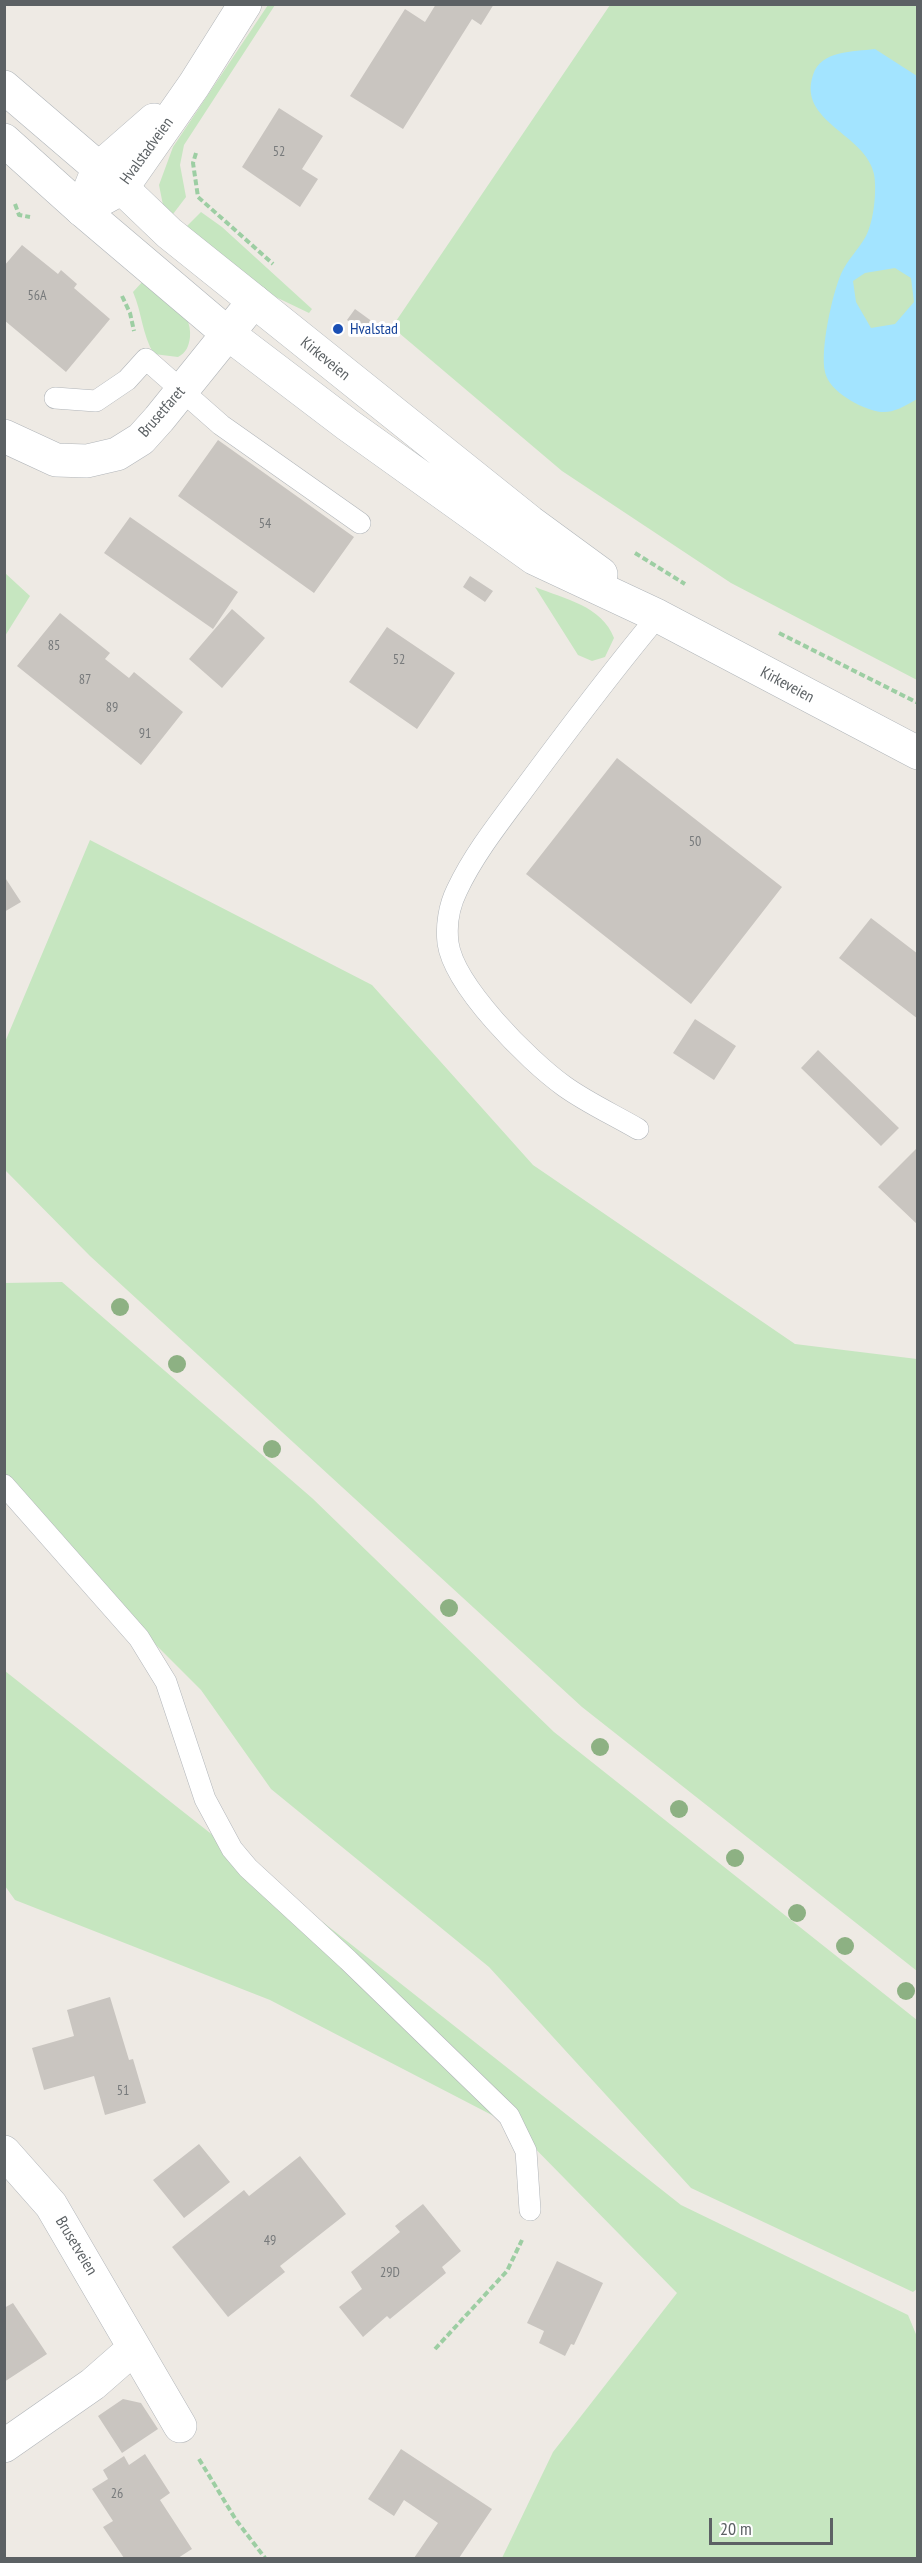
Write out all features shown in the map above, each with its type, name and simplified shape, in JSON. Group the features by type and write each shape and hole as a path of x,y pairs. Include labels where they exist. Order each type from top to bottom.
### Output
{"main road":[{"name":"Hvalstadveien","path":"82,210 194,85 245,4"},
{"name":"Kirkeveien","path":"4,87 110,178 169,233 530,522 658,616"},
{"name":"Kirkeveien","path":"4,140 82,210 227,333 348,425 534,558 658,616 918,753"},
{"name":"Brusetfaret","path":"4,436 56,460 87,461 117,454 141,439 254,301"},
{"name":"Brusetveien","path":"4,2152 51,2205 104,2292 133,2349 180,2426"},
{"path":"4,2446 93,2384 133,2349"}],"lane":[{"path":"55,398 96,401 127,380 146,359 180,392 221,425 360,522"},
{"path":"638,1129 564,1086 526,1053 468,988 454,966 448,944 448,920 456,892 478,851 597,690 658,616"},
{"path":"4,1485 139,1638 155,1660 174,1704 205,1799 218,1826 248,1868 364,1975 509,2116 526,2151 530,2210"}],"path":[{"path":"198,197 282,271"},
{"path":"119,289 130,313 136,341 146,359"},
{"path":"626,547 690,587"},
{"path":"776,632 918,703"},
{"path":"435,2349 507,2271 522,2239 530,2210"},
{"path":"180,2426 236,2520 265,2559"}],"green space":[{"path":"268,5 275,5 184,145 180,165 186,197 170,218 164,210 159,185 173,147"},
{"path":"610,5 917,5 917,680 731,583 562,471 392,327"},
{"path":"201,212 222,227 312,309 309,313 259,289 183,230"},
{"path":"144,280 168,297 187,319 190,327 189,343 178,357 154,354 150,347 133,292"},
{"path":"5,573 30,596 5,636"},
{"path":"535,587 581,605 601,618 614,638 605,657 592,661 578,655"},
{"path":"90,840 372,985 533,1165 795,1344 917,1359 917,1971 582,1707 90,1256 5,1170 5,1042"},
{"path":"62,1282 312,1498 554,1732 917,2020 918,2288 913,2292 691,2188 489,1967 271,1789 201,1690 5,1494 4,1283"},
{"path":"5,1671 681,2205 908,2315 918,2339 917,2558 502,2558 553,2452 677,2293 513,2126 270,2000 15,1900 5,1886"}],"water":[{"path":"875,49 917,76 917,399 901,408 887,412 865,407 841,394 825,372 825,337 834,295 844,269 869,230 874,205 875,181 868,160 859,148 823,116 815,105 811,91 813,75 823,61 839,54","holes":["895,268 911,278 914,302 895,324 871,328 856,302 853,281 865,273"]}],"building":[{"path":"436,4 494,4 481,25 472,19 403,129 350,96 405,9 425,22"},
{"path":"279,108 323,136 302,169 318,179 300,207 242,167"},
{"path":"22,245 58,274 61,270 77,284 74,288 110,319 66,372 4,320 4,266"},
{"path":"355,309 377,325 368,336 347,320"},
{"path":"218,440 354,537 314,593 178,496"},
{"path":"130,517 238,592 213,629 104,553"},
{"path":"470,576 493,591 485,602 463,587"},
{"path":"232,609 265,638 222,688 189,659"},
{"path":"60,613 110,653 105,659 129,678 134,672 183,712 141,765 17,666"},
{"path":"387,627 455,673 417,729 349,682"},
{"path":"617,758 782,887 691,1004 526,874"},
{"path":"4,876 21,902 4,912"},
{"path":"871,918 918,954 918,1019 839,958"},
{"path":"695,1019 736,1046 714,1080 673,1053"},
{"path":"818,1050 899,1128 881,1146 801,1068"},
{"path":"918,1147 918,1225 878,1187"},
{"path":"110,1997 129,2060 133,2059 146,2103 105,2115 94,2076 44,2090 32,2048 74,2036 67,2010"},
{"path":"199,2144 230,2182 184,2218 153,2180"},
{"path":"300,2156 346,2214 280,2266 285,2272 228,2317 172,2247 244,2190 249,2196"},
{"path":"423,2204 461,2251 442,2267 446,2273 390,2319 387,2316 363,2337 339,2307 362,2289 351,2272 400,2232 395,2226"},
{"path":"557,2261 603,2283 574,2345 571,2344 565,2356 539,2343 544,2331 527,2323"},
{"path":"13,2303 47,2354 4,2382 4,2308"},
{"path":"123,2399 141,2403 158,2429 122,2453 98,2416"},
{"path":"401,2449 492,2509 459,2558 414,2558 438,2523 404,2500 394,2516 368,2499"},
{"path":"145,2454 170,2493 160,2500 192,2549 178,2558 124,2558 103,2527 113,2521 92,2489 108,2479 103,2470 124,2456 129,2465"}],"place":[{"name":"Hvalstad","path":"338,329"}]}
